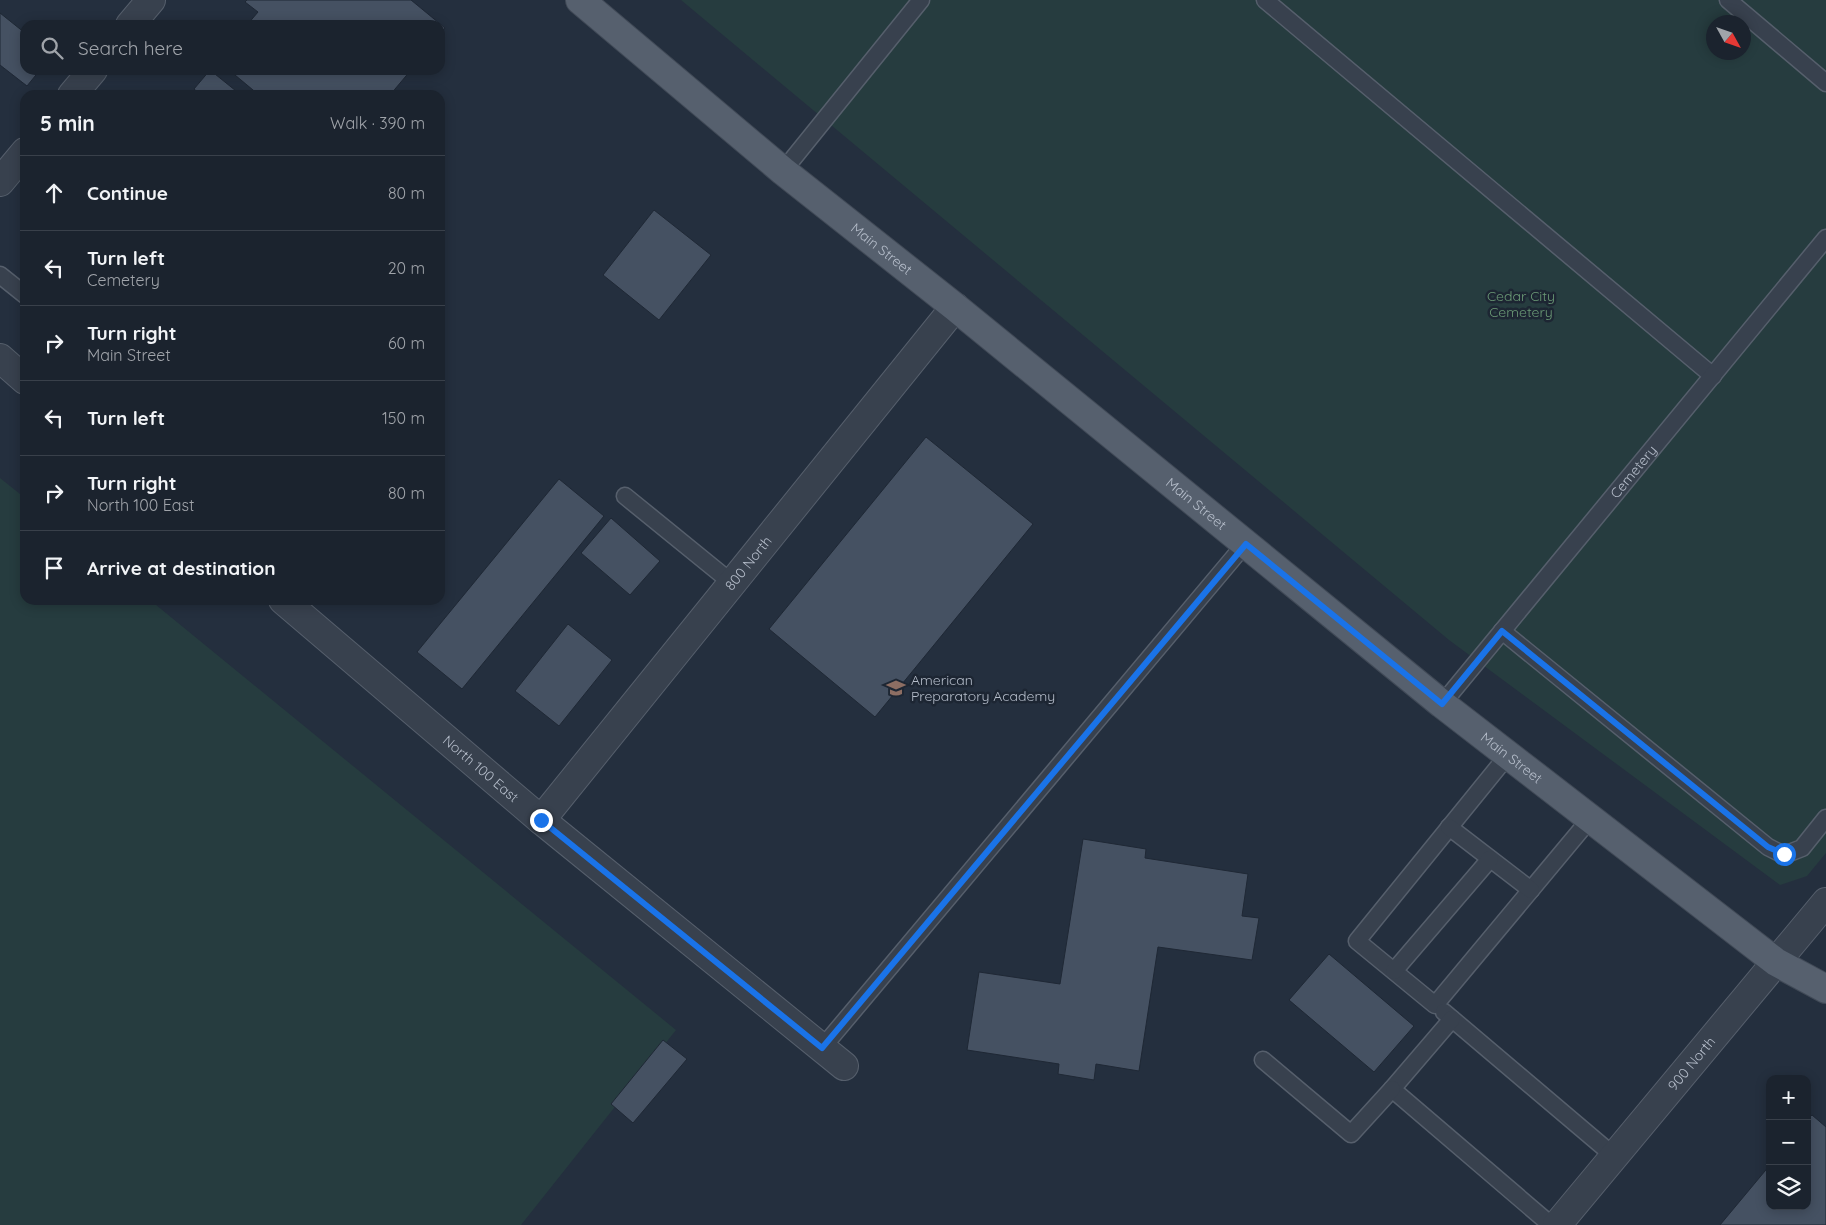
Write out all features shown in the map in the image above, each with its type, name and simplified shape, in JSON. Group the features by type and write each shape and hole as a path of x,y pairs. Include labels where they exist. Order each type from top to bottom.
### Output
{"main road":[{"name":"Main Street","path":"580,0 783,171 955,307 1442,704 1776,962 1826,989"}],"street":[{"path":"134,20 151,0"},
{"path":"76,90 89,75"},
{"path":"0,182 20,158"},
{"name":"800 North","path":"541,820 955,307"},
{"path":"0,358 20,376"},
{"name":"North 100 East","path":"289,605 541,820 844,1066"},
{"name":"900 North","path":"1557,1225 1826,902"}],"lane":[{"path":"783,171 921,0"},
{"path":"1265,0 1713,376"},
{"path":"1728,0 1826,82"},
{"name":"Cemetery","path":"1442,704 1826,238"},
{"path":"0,275 20,291"},
{"path":"625,496 732,582"},
{"path":"822,1048 1246,544"},
{"path":"1502,631 1768,847 1784,854 1802,848 1826,818"},
{"path":"1508,755 1357,941 1436,1005 1614,1156"},
{"path":"1436,1005 1590,819"},
{"path":"1450,827 1531,890"},
{"path":"1394,971 1490,858"},
{"path":"1263,1060 1351,1134 1452,1019"},
{"path":"1392,1089 1551,1225"}],"green space":[{"name":"Cedar City Cemetery","path":"681,0 1826,0 1826,853 1807,876 1780,885 1449,640"},
{"path":"0,478 20,494 20,605 156,605 676,1030 521,1225 0,1225"}],"building":[{"path":"247,0 411,0 435,20 251,20 258,12 245,2"},
{"path":"0,13 20,29 20,75 36,75 27,86 0,65"},
{"path":"206,75 216,75 235,90 195,90 194,89"},
{"path":"235,75 407,75 394,90 253,90"},
{"path":"654,210 711,255 659,320 603,275"},
{"path":"926,437 1033,524 875,717 769,629"},
{"path":"559,479 604,516 462,689 417,652"},
{"path":"611,518 660,561 630,595 581,553"},
{"path":"568,624 612,660 559,726 515,691"},
{"path":"1083,839 1146,849 1145,858 1248,874 1242,916 1259,918 1252,960 1158,947 1139,1071 1096,1064 1094,1080 1058,1074 1059,1064 967,1050 979,972 1060,984"},
{"path":"1329,954 1414,1026 1374,1072 1289,1000"},
{"path":"663,1040 687,1059 633,1123 611,1104"},
{"path":"1811,1116 1826,1127 1826,1225 1720,1225 1766,1170 1766,1210 1811,1210"}],"place":[{"name":"American Preparatory Academy","path":"896,688"}],"route":[{"path":"541,820 822,1048 1246,544 1442,704 1502,631 1768,847 1784,854"}]}
